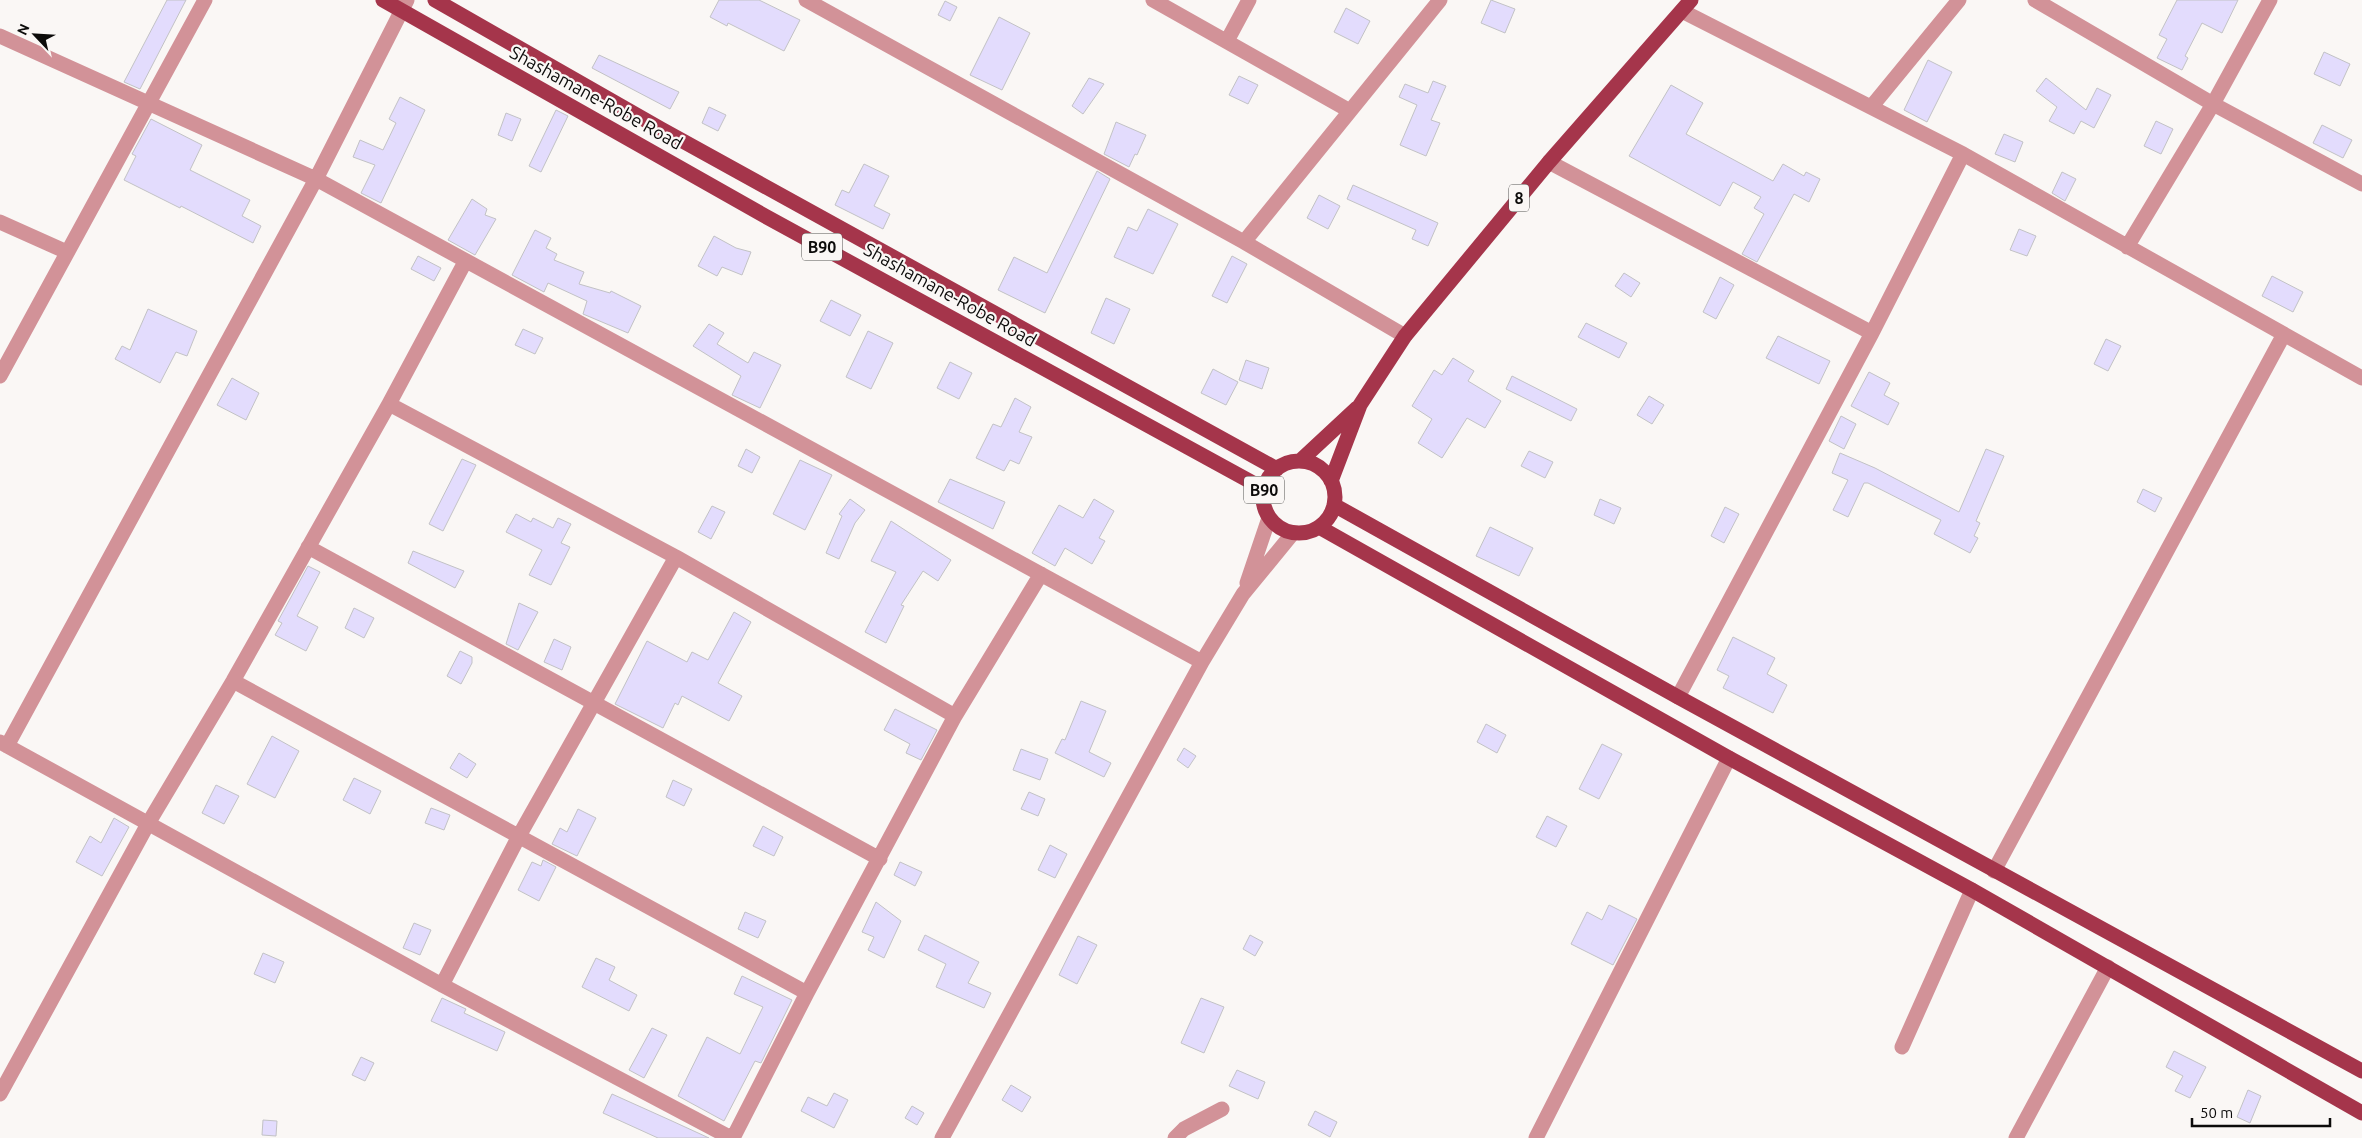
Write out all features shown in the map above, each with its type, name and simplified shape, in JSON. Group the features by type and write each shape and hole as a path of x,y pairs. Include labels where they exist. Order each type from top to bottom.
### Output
{"main road":[{"name":"Shashamane-Robe Road","path":"383,0 404,5 765,216 1264,489"},
{"name":"Shashamane-Robe Road","path":"435,0 661,129 1277,469"},
{"name":"8","path":"1331,482 1360,405 1405,336 1549,162 1686,5"},
{"name":"8","path":"1300,461 1360,405"},
{"name":"B90","path":"1293,533 1276,525 1269,518 1265,508 1264,489 1277,469 1300,461 1307,462 1322,469 1331,482"},
{"path":"1293,533 1306,533 1319,527 1331,513 1335,497 1331,482"},
{"path":"1334,504 1678,697 2362,1071"},
{"path":"1319,527 1729,758 1972,890 2362,1114"}],"street":[{"path":"0,376 147,103 205,0"},
{"path":"806,0 1244,242 1405,336"},
{"path":"1153,0 1350,111"},
{"path":"1227,40 1249,0"},
{"path":"1244,242 1440,0"},
{"path":"1872,106 1959,0"},
{"path":"2036,0 2213,104 2361,181"},
{"path":"2127,247 2213,104 2270,0"},
{"path":"404,5 316,178 4,744 149,822 442,985 732,1138 955,716 1041,574"},
{"path":"1686,5 1964,154 2362,378"},
{"path":"0,36 316,178 465,262 1202,662"},
{"path":"1678,697 1872,333 1964,154"},
{"path":"1549,162 1872,333"},
{"path":"0,222 67,252"},
{"path":"0,1094 149,822 233,681 389,404 465,262"},
{"path":"1994,871 2284,334"},
{"path":"389,404 676,557 955,716"},
{"path":"1243,594 1269,518"},
{"path":"942,1138 1202,662 1243,594 1293,533"},
{"path":"308,547 880,859"},
{"path":"442,985 519,836 676,557"},
{"path":"233,681 807,994"},
{"path":"1536,1138 1729,758"},
{"path":"1902,1047 1972,890"},
{"path":"2016,1138 2108,967"},
{"path":"1176,1138 1184,1128 1222,1109"}],"building":[{"path":"167,0 186,0 140,89 124,82"},
{"path":"719,0 759,0 800,20 784,51 728,23 727,26 710,17"},
{"path":"1491,0 1515,9 1505,33 1481,23"},
{"path":"2177,0 2238,0 2222,33 2202,23 2185,56 2188,58 2182,70 2157,58 2167,39 2159,35"},
{"path":"945,1 957,7 950,21 938,15"},
{"path":"1346,8 1370,21 1358,44 1334,32"},
{"path":"999,17 1030,33 1002,90 970,75"},
{"path":"2324,52 2350,64 2340,86 2314,74"},
{"path":"599,55 679,92 670,109 592,68"},
{"path":"1928,60 1952,72 1927,122 1904,110"},
{"path":"1239,76 1258,85 1248,104 1229,95"},
{"path":"1089,78 1104,84 1083,114 1072,106"},
{"path":"2046,78 2086,110 2097,88 2111,95 2094,128 2081,121 2074,134 2049,121 2057,107 2036,91"},
{"path":"1433,81 1446,86 1431,120 1440,123 1426,156 1400,145 1417,105 1399,97 1405,84 1428,93"},
{"path":"1671,85 1703,103 1686,134 1773,181 1783,164 1804,176 1806,172 1820,179 1809,202 1794,194 1757,262 1742,254 1764,214 1754,208 1761,197 1733,182 1720,206 1629,156"},
{"path":"400,97 425,110 381,203 361,193 375,165 353,157 360,140 383,150 396,123 389,119"},
{"path":"709,107 726,115 718,131 702,123"},
{"path":"556,110 568,116 541,172 529,166"},
{"path":"506,113 521,119 512,141 498,135"},
{"path":"151,119 202,145 190,170 250,200 242,216 261,226 253,243 181,206 180,208 124,180 136,156 132,154"},
{"path":"2156,121 2173,129 2161,154 2144,146"},
{"path":"1116,122 1146,135 1129,167 1104,154"},
{"path":"2322,125 2352,140 2343,158 2313,143"},
{"path":"2004,134 2023,142 2015,162 1995,154"},
{"path":"864,164 889,176 874,206 890,214 883,229 835,205 842,190 849,193"},
{"path":"1097,171 1110,179 1045,313 998,290 1014,257 1047,273"},
{"path":"2062,172 2076,179 2065,201 2052,193"},
{"path":"1353,185 1438,223 1428,246 1412,239 1416,230 1347,199"},
{"path":"1319,195 1340,206 1328,229 1307,218"},
{"path":"472,199 487,209 485,215 496,219 475,255 448,240"},
{"path":"1148,209 1178,224 1153,274 1114,257 1128,227 1137,231"},
{"path":"2019,229 2036,236 2027,256 2010,250"},
{"path":"535,230 551,238 546,248 557,254 554,260 584,272 579,284 610,293 611,291 641,306 628,333 583,314 587,301 548,283 544,292 512,275"},
{"path":"714,236 736,248 751,252 742,275 722,267 717,276 698,266"},
{"path":"418,256 441,268 434,281 411,269"},
{"path":"1232,256 1247,264 1227,303 1212,296"},
{"path":"1624,273 1640,283 1631,297 1615,286"},
{"path":"2272,276 2303,292 2293,312 2262,296"},
{"path":"1720,277 1734,285 1716,319 1703,312"},
{"path":"1106,298 1130,309 1114,344 1091,333"},
{"path":"831,300 861,315 850,336 820,321"},
{"path":"148,309 197,331 187,356 176,352 160,383 115,359 122,346 130,350"},
{"path":"1586,323 1627,343 1619,358 1578,337"},
{"path":"709,324 724,333 717,344 748,363 754,352 781,365 760,408 732,395 741,376 693,346"},
{"path":"523,329 543,338 535,354 515,345"},
{"path":"868,331 893,343 871,389 846,377"},
{"path":"1778,336 1830,361 1819,384 1766,358"},
{"path":"2106,339 2121,346 2108,371 2094,364"},
{"path":"1453,358 1474,371 1468,381 1501,401 1485,428 1467,418 1442,458 1418,443 1432,419 1412,406 1434,370 1442,375"},
{"path":"1246,360 1269,368 1262,389 1239,380"},
{"path":"950,362 972,373 959,399 937,388"},
{"path":"1213,369 1238,382 1226,405 1201,393"},
{"path":"1869,372 1890,383 1884,395 1899,403 1888,425 1851,406"},
{"path":"1512,376 1577,409 1571,421 1506,389"},
{"path":"232,378 259,393 246,420 217,405"},
{"path":"1649,396 1664,405 1652,424 1637,415"},
{"path":"1015,398 1031,407 1019,432 1032,437 1019,464 1010,460 1004,471 976,458 993,424 1001,427"},
{"path":"1841,416 1856,424 1844,449 1829,441"},
{"path":"746,449 760,457 752,473 738,466"},
{"path":"1986,449 2004,456 1976,521 1980,523 1974,536 1978,538 1970,553 1934,534 1941,520 1868,483 1864,483 1848,517 1833,510 1848,480 1832,473 1840,453 1875,468 1959,512"},
{"path":"1529,451 1553,462 1545,478 1521,466"},
{"path":"462,459 476,465 443,531 429,524"},
{"path":"800,460 832,475 805,530 773,514"},
{"path":"950,479 1005,502 993,529 938,502"},
{"path":"2143,489 2162,498 2155,512 2137,502"},
{"path":"850,499 865,510 855,523 839,559 826,553 842,516 839,514"},
{"path":"1094,499 1114,511 1099,538 1105,541 1092,564 1065,548 1055,566 1032,553 1059,505 1083,518"},
{"path":"1600,499 1621,508 1614,524 1594,515"},
{"path":"712,506 725,512 711,539 698,532"},
{"path":"1725,507 1739,514 1724,543 1711,536"},
{"path":"516,514 531,522 533,518 553,528 558,518 571,524 561,543 570,547 551,585 529,575 542,550 506,532"},
{"path":"891,521 951,560 938,581 923,571 901,605 904,606 886,643 865,632 896,572 871,561"},
{"path":"1490,527 1533,548 1519,576 1476,556"},
{"path":"413,551 464,571 455,588 408,563"},
{"path":"308,566 320,572 297,616 318,627 306,651 275,635 282,623 278,621"},
{"path":"519,603 538,612 518,650 506,644"},
{"path":"354,608 374,618 364,638 345,628"},
{"path":"734,612 751,622 718,683 742,696 729,721 682,696 678,705 675,703 663,728 615,704 647,641 687,662 692,652 708,660"},
{"path":"1733,637 1775,658 1767,674 1787,685 1773,713 1723,688 1729,676 1717,670"},
{"path":"554,639 571,647 562,670 544,662"},
{"path":"460,651 472,657 472,663 461,684 447,676"},
{"path":"1081,701 1106,711 1089,752 1111,763 1104,777 1055,753 1062,739 1065,740"},
{"path":"895,709 937,730 921,760 906,753 910,744 884,730"},
{"path":"1486,724 1506,735 1497,753 1477,742"},
{"path":"272,736 299,751 275,798 247,784"},
{"path":"1602,744 1622,754 1599,799 1579,789"},
{"path":"1184,748 1196,756 1188,768 1177,760"},
{"path":"1021,749 1048,759 1040,780 1013,770"},
{"path":"459,753 476,764 467,778 450,768"},
{"path":"354,778 381,791 370,814 343,800"},
{"path":"673,780 692,789 684,806 666,797"},
{"path":"216,785 239,796 224,824 202,813"},
{"path":"1029,792 1045,799 1038,816 1021,809"},
{"path":"431,808 450,815 444,830 425,823"},
{"path":"578,809 596,818 577,856 552,844 560,828 567,832"},
{"path":"1547,816 1567,826 1556,847 1536,837"},
{"path":"114,818 129,827 102,876 76,862 90,836 101,843"},
{"path":"763,826 783,837 774,856 753,846"},
{"path":"1050,845 1067,854 1055,878 1038,870"},
{"path":"543,860 556,867 539,901 518,890 532,862 541,866"},
{"path":"900,862 922,872 915,886 894,875"},
{"path":"876,902 901,921 884,958 868,950 874,937 862,932"},
{"path":"1609,905 1637,919 1613,965 1571,944 1587,912 1602,920"},
{"path":"745,912 766,921 758,938 738,929"},
{"path":"414,923 431,930 420,955 403,948"},
{"path":"925,935 979,962 968,983 991,993 984,1008 936,987 946,964 918,950"},
{"path":"1250,935 1263,942 1255,956 1243,949"},
{"path":"1078,936 1097,945 1077,984 1059,975"},
{"path":"263,953 284,962 275,983 254,974"},
{"path":"596,958 615,967 609,980 637,995 629,1011 582,987"},
{"path":"742,976 792,1000 761,1063 755,1061 724,1121 678,1096 707,1037 740,1054 763,1007 734,994"},
{"path":"442,998 466,1009 464,1013 505,1032 497,1051 431,1021"},
{"path":"1201,998 1224,1007 1204,1053 1181,1043"},
{"path":"652,1028 667,1035 644,1078 629,1070"},
{"path":"2174,1051 2206,1067 2190,1098 2175,1091 2183,1076 2166,1067"},
{"path":"361,1057 374,1063 365,1081 352,1075"},
{"path":"1237,1070 1265,1082 1258,1099 1229,1086"},
{"path":"1011,1085 1031,1097 1022,1112 1002,1100"},
{"path":"2248,1090 2261,1096 2250,1123 2237,1117"},
{"path":"834,1093 848,1100 834,1128 801,1111 808,1097 827,1106"},
{"path":"612,1094 709,1138 658,1138 603,1113"},
{"path":"912,1106 924,1113 917,1125 905,1118"},
{"path":"1315,1111 1337,1122 1330,1137 1308,1125"},
{"path":"263,1120 277,1121 276,1136 262,1135"}]}
